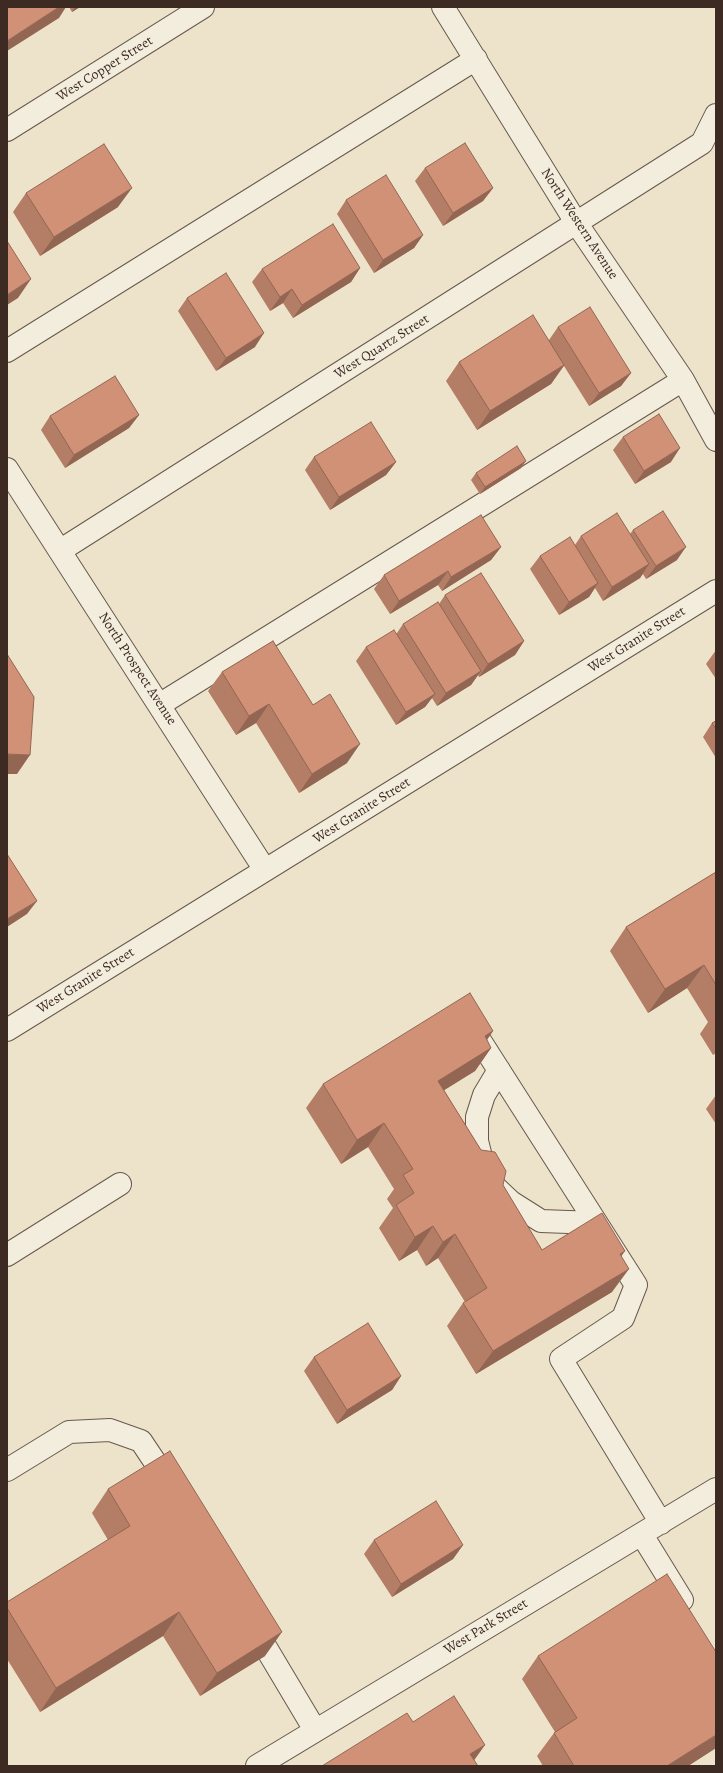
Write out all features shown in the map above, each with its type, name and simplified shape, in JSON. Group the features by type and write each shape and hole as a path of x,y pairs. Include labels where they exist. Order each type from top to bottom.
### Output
{"street":[{"name":"West Copper Street","path":"7,130 203,7"},
{"name":"North Western Avenue","path":"443,7 577,224 683,380 716,440"},
{"path":"7,351 476,59"},
{"name":"West Quartz Street","path":"61,550 577,224 702,143 716,115"},
{"path":"159,705 683,380"},
{"name":"North Prospect Avenue","path":"7,469 61,550 265,870"},
{"name":"West Granite Street","path":"7,1030 716,591"},
{"path":"464,1014 636,1285 623,1318 561,1359 661,1523"},
{"path":"499,1070 484,1095 477,1117 477,1141 482,1161 493,1185 511,1202 541,1221 596,1223"},
{"path":"7,1255 120,1184"},
{"path":"7,1470 69,1432 110,1430 141,1441 181,1503"},
{"name":"West Park Street","path":"257,1766 716,1489"},
{"path":"642,1535 691,1615"},
{"path":"244,1610 315,1730"}],"building":[{"path":"7,7 59,7 7,41"},
{"path":"465,143 493,188 453,213 425,168"},
{"path":"104,144 132,188 54,237 26,193"},
{"path":"386,175 423,235 383,260 346,200"},
{"path":"333,224 360,268 302,305 292,289 280,297 262,269"},
{"path":"7,241 31,279 7,295"},
{"path":"226,273 264,333 226,358 187,298"},
{"path":"590,307 631,373 599,393 558,327"},
{"path":"533,315 564,365 490,411 459,362"},
{"path":"115,376 139,415 74,455 50,416"},
{"path":"659,414 680,448 644,471 623,437"},
{"path":"371,422 396,462 339,497 314,457"},
{"path":"517,446 526,461 485,487 476,473"},
{"path":"663,511 686,547 656,566 633,530"},
{"path":"617,513 649,564 612,587 581,536"},
{"path":"481,515 501,547 451,577 448,571 399,601 384,575"},
{"path":"570,537 598,583 569,602 540,556"},
{"path":"481,573 524,641 488,664 445,595"},
{"path":"438,602 481,671 446,693 403,624"},
{"path":"394,630 435,694 406,712 366,647"},
{"path":"273,641 313,705 330,694 360,744 312,774 269,704 249,716 222,672"},
{"path":"7,654 34,697 30,755 7,754"},
{"path":"716,721 716,729 712,723"},
{"path":"7,854 37,901 7,919"},
{"path":"716,872 716,985 704,965 665,989 626,927"},
{"path":"470,993 493,1031 485,1036 491,1048 438,1081 481,1150 495,1152 506,1171 503,1185 542,1250 602,1213 625,1251 620,1254 629,1269 493,1351 463,1303 487,1288 455,1234 443,1242 433,1226 415,1237 396,1205 414,1193 403,1175 413,1169 384,1123 357,1140 323,1084"},
{"path":"368,1323 401,1376 347,1410 314,1357"},
{"path":"170,1451 282,1632 217,1673 179,1612 56,1688 7,1608 7,1602 130,1526 108,1489"},
{"path":"436,1501 463,1545 401,1584 374,1540"},
{"path":"667,1574 716,1652 716,1735 667,1766 574,1766 554,1733 577,1718 538,1656"},
{"path":"454,1696 485,1745 470,1754 478,1766 322,1766 407,1713 413,1722"}]}
